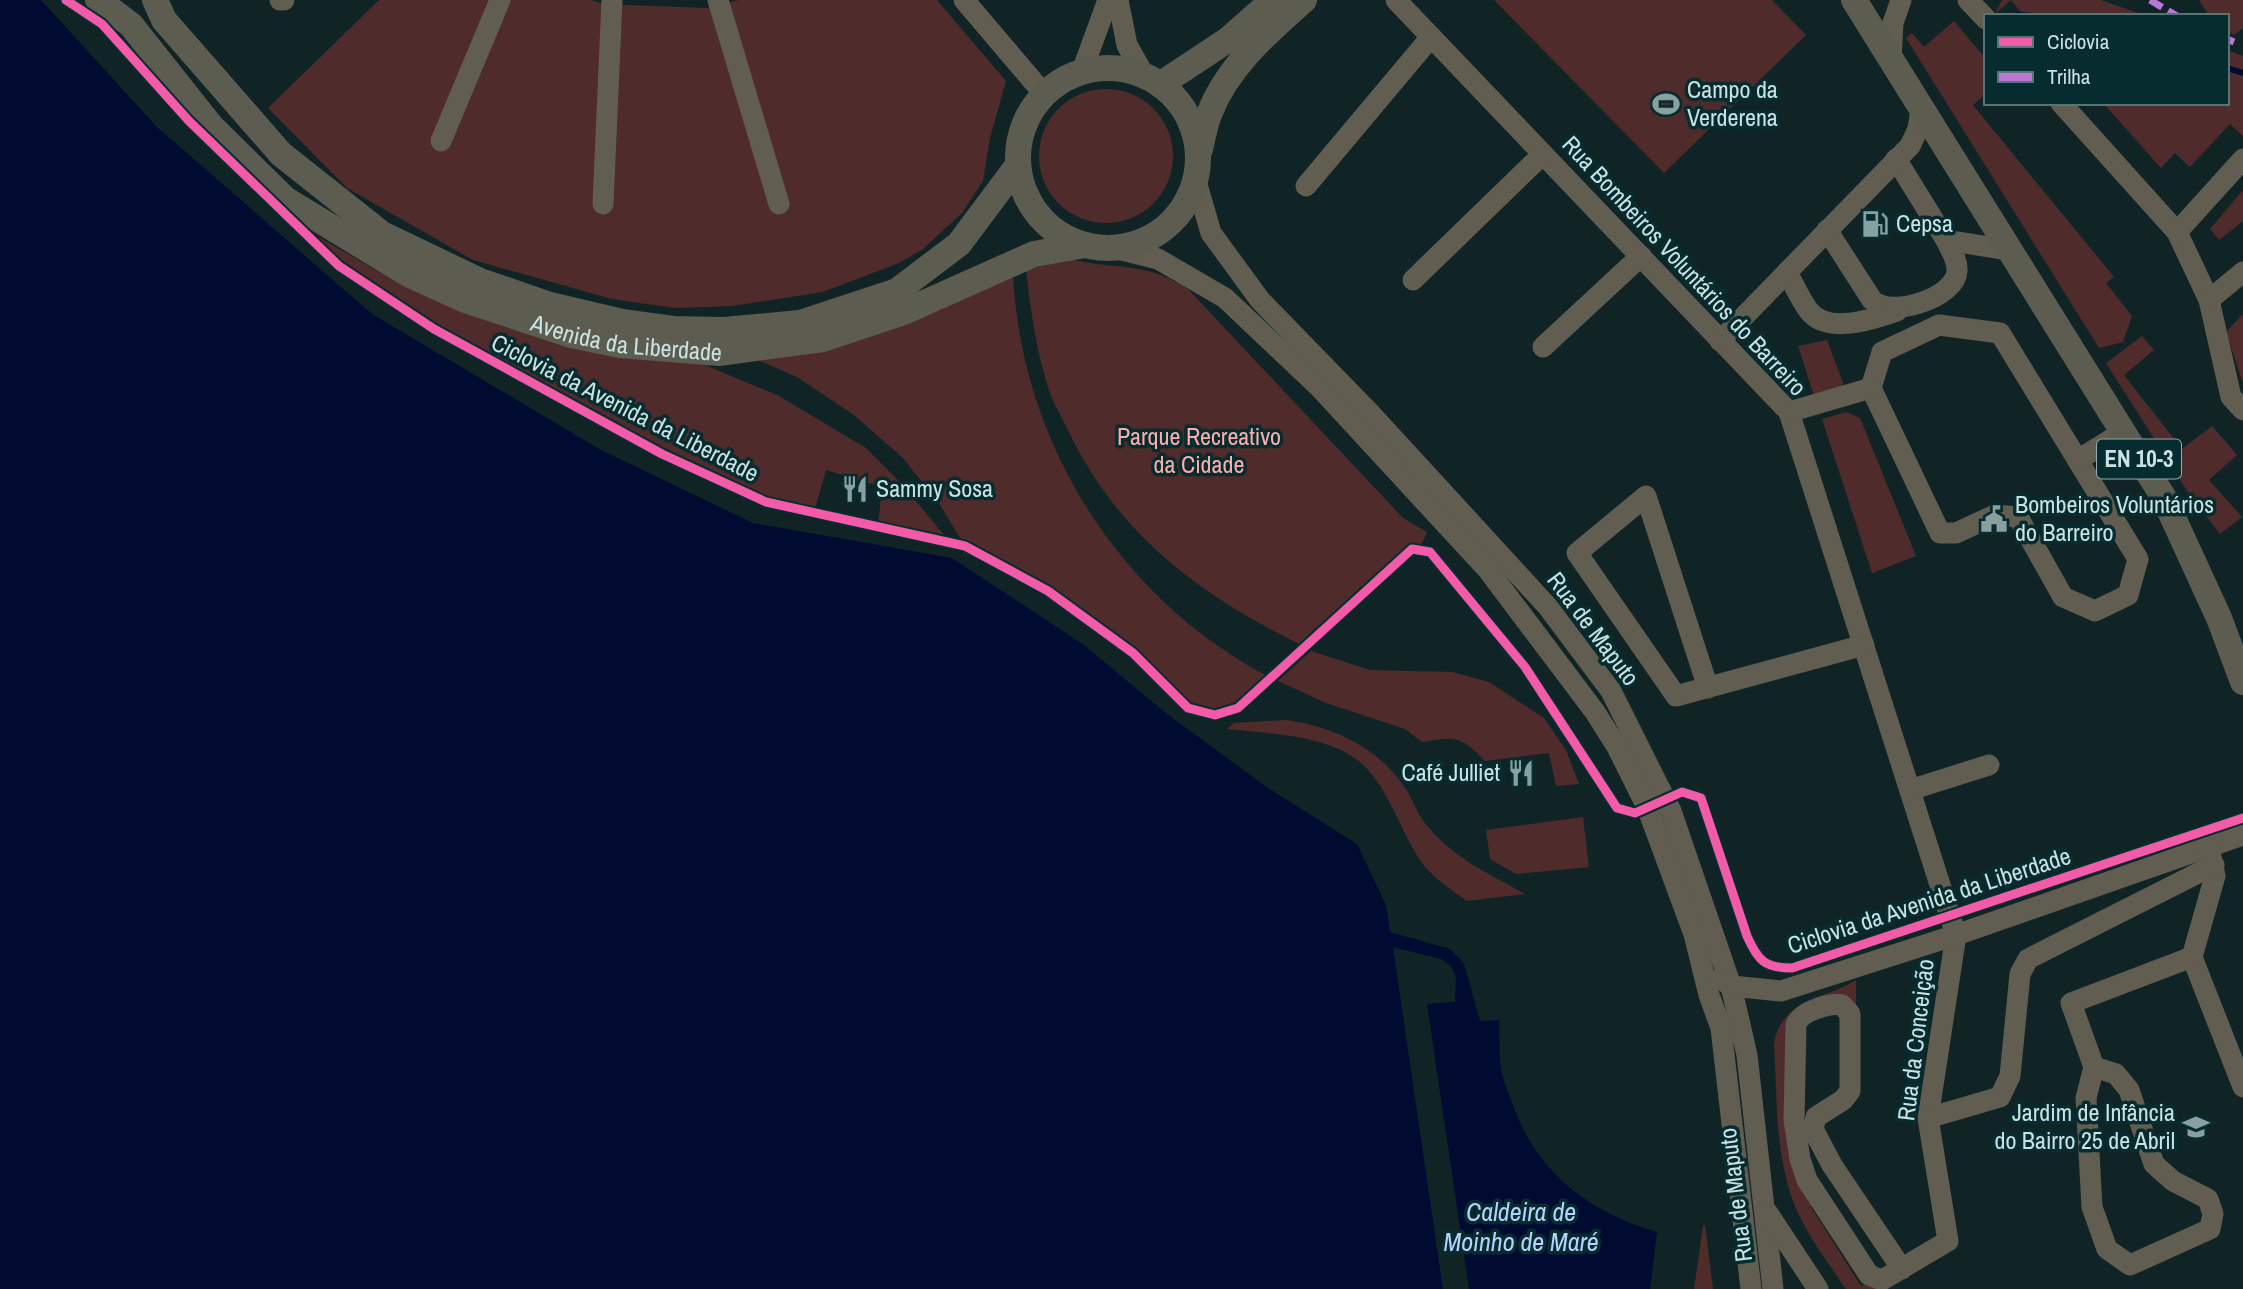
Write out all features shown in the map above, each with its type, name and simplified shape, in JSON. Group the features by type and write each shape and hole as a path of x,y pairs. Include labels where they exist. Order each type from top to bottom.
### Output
{"main road":[{"name":"Avenida da Liberdade","path":"98,0 131,25 211,126 285,199 408,274 465,300 570,335 620,345 719,353 823,339 904,312 1034,254 1086,245"},
{"name":"Avenida da Liberdade","path":"155,0 164,20 281,154 382,234 480,281 550,305 622,322 673,329 724,330 800,323 897,291 959,244 1018,165"},
{"path":"1153,80 1228,39 1273,0"},
{"path":"1199,154 1194,127 1181,103 1153,80 1105,67 1082,71 1062,80 1044,94 1028,115 1020,139 1018,165 1023,187 1039,215 1065,237 1086,245 1114,248 1141,242 1166,228 1184,207 1196,181 1209,112 1233,71 1266,34 1304,0"},
{"name":"EN 10-3","path":"1854,0 2164,498 2219,618 2243,682"}],"street":[{"path":"441,141 500,0"},
{"path":"603,204 612,0"},
{"path":"718,0 779,204"},
{"path":"964,0 1044,94"},
{"path":"1082,71 1108,0"},
{"path":"1118,0 1127,45 1153,80"},
{"name":"Rua Bombeiros Voluntários do Barreiro","path":"1396,0 1790,412 1956,935"},
{"path":"1891,61 1893,23 1901,0"},
{"path":"1968,0 1984,17"},
{"path":"1306,186 1431,37"},
{"path":"2063,105 2176,232 2209,300 2231,397 2243,410"},
{"path":"1720,341 1910,146 1918,129 1921,109"},
{"path":"1413,280 1542,153"},
{"path":"1787,272 1808,310 1822,321 1851,323 1930,299 1955,280 1955,259 1946,240 1896,159"},
{"path":"2176,232 2243,159"},
{"name":"Rua de Maputo","path":"1196,181 1211,233 1260,300 1371,414 1548,607 1611,691 1671,811 1731,986 1747,1055 1773,1289"},
{"path":"1827,230 1871,300 1878,306 1891,310 1909,307"},
{"path":"1946,240 2008,250"},
{"name":"Rua de Maputo","path":"1114,248 1158,258 1225,298 1320,388 1488,570 1595,712 1617,747 1647,807 1694,934 1709,995 1721,1028 1751,1289"},
{"path":"1543,347 1641,256"},
{"path":"2209,300 2243,272"},
{"path":"1939,325 2000,333 2138,559 2128,595 2095,611 2063,597 2018,517 1995,515 1956,533 1940,533 1871,388 1882,352 1939,325"},
{"path":"1790,412 1871,388"},
{"path":"2078,460 2123,432"},
{"path":"1708,688 1646,496 1577,553 1676,696 1708,688 1864,645"},
{"path":"1910,790 1989,765"},
{"path":"1928,1118 2000,1097 2010,1076 2020,974 2028,958 2212,856 2243,835"},
{"path":"1694,934 1712,974 1731,986 1781,991 2212,856"},
{"path":"2212,856 2215,877 2192,957 2243,1087"},
{"name":"Rua da Conceição","path":"1902,1269 1814,1137 1813,1123 1816,1117 1843,1100 1850,1091 1850,1014 1842,1005 1835,1004 1802,1015 1797,1020 1796,1136 1807,1180 1869,1275 1882,1280 1902,1269 1948,1241 1928,1118 1956,935"},
{"path":"2094,1067 2116,1074 2129,1090 2154,1164 2173,1181 2208,1199 2213,1214 2210,1228 2130,1265 2107,1249 2092,1207 2086,1098 2094,1067 2071,1003 2192,957"},
{"path":"1764,1208 1818,1289"}],"green space":[{"path":"379,0 591,0 603,4 706,8 739,0 937,0 1006,81 990,138 983,181 962,213 923,249 899,263 823,292 732,306 675,308 612,299 473,260 347,188 268,108"},
{"name":"Campo da Verderena","path":"1494,0 1772,0 1806,35 1664,173"},
{"path":"2002,0 2011,0 1995,14"},
{"path":"2011,0 2101,0 2141,14 2022,14"},
{"path":"2199,0 2243,0 2243,28 2234,35 2229,32 2229,14 2208,14"},
{"path":"1954,21 1984,57 1984,96 1973,105 2114,277 2106,283 2132,316 2123,342 2099,348 1906,38 1912,33 1924,47"},
{"path":"2229,51 2243,56 2243,136 2230,124 2190,167 2175,153 2161,168 2105,105 2229,105"},
{"path":"1106,89 1132,94 1153,109 1168,130 1173,156 1168,182 1153,203 1132,218 1106,223 1080,218 1059,203 1044,182 1039,156 1044,130 1059,109 1080,94"},
{"path":"2243,190 2243,221 2219,240 2210,229"},
{"path":"314,234 391,279 505,327 566,345 698,362 779,396 866,448 900,482 950,542 878,526 882,487 826,470 814,512 766,502 662,454 434,329 339,266 307,236"},
{"name":"Parque Recreativo da Cidade","path":"1070,259 1144,270 1188,289 1403,518 1427,532 1419,550 1412,549 1305,647 1197,584 1137,531 1111,500 1087,466 1049,390 1037,341 1026,269"},
{"name":"Parque Recreativo da Cidade","path":"1013,274 1020,337 1035,397 1058,456 1088,510 1125,560 1168,606 1217,645 1271,678 1239,708 1215,715 1188,708 1133,653 1048,591 965,546 940,505 903,458 854,415 797,377 758,360"},
{"path":"2243,314 2243,383 2226,332"},
{"path":"2142,336 2154,350 2124,375 2182,449 2212,426 2237,455 2209,480 2242,517 2220,534 2188,492 2106,363"},
{"path":"1827,340 1843,383 1842,387 1815,399 1798,346"},
{"path":"1846,412 1860,418 1916,556 1872,573 1822,419"},
{"path":"1311,651 1370,670 1452,672 1489,682 1544,718 1566,750 1579,784 1556,786 1549,753 1485,761 1463,742 1443,739 1422,742 1405,729 1326,703 1278,681"},
{"path":"1287,720 1337,733 1367,749 1393,772 1435,835 1458,855 1525,894 1467,901 1443,884 1422,863 1368,770 1339,749 1302,738 1227,729 1234,723"},
{"path":"1583,817 1589,867 1516,874 1490,859 1486,830"},
{"path":"1856,980 1856,1011 1791,1017 1814,1203 1811,1207 1861,1286 1867,1283 1882,1289 1846,1289 1820,1252 1792,1199 1779,1133 1774,1044 1778,1029 1795,1009"},
{"path":"1705,1225 1713,1289 1694,1289 1703,1226"}],"water":[{"name":"Caldeira de Moinho de Maré","path":"0,0 41,0 157,127 372,314 601,450 753,523 952,558 1084,645 1167,714 1268,788 1357,844 1386,905 1390,932 1450,949 1464,963 1480,1021 1499,1020 1503,1078 1523,1129 1551,1170 1568,1186 1609,1214 1657,1232 1650,1289 1469,1289 1427,1004 1455,1002 1456,978 1451,966 1441,959 1393,947 1443,1289 0,1289"}],"waterway":[{"path":"2229,69 2243,73"}],"marked path":[{"path":"2150,0 2174,14"},
{"path":"2229,40 2234,42"}],"cycle path":[{"name":"Ciclovia da Avenida da Liberdade","path":"66,0 102,24 189,121 339,266 434,329 662,454 766,502 965,546 1048,591 1133,653 1188,708 1215,715 1238,708 1412,549 1430,552 1525,667 1617,808 1635,813 1682,792 1701,798 1747,936 1759,957 1775,967 1792,968 2243,818"}],"place":[{"name":"Campo da Verderena","path":"1666,104"},
{"name":"Cepsa","path":"1875,224"},
{"name":"Sammy Sosa","path":"855,489"},
{"name":"Bombeiros Voluntários do Barreiro","path":"1994,519"},
{"name":"Café Julliet","path":"1521,773"},
{"name":"Jardim de Infância do Bairro 25 de Abril","path":"2196,1127"}]}
